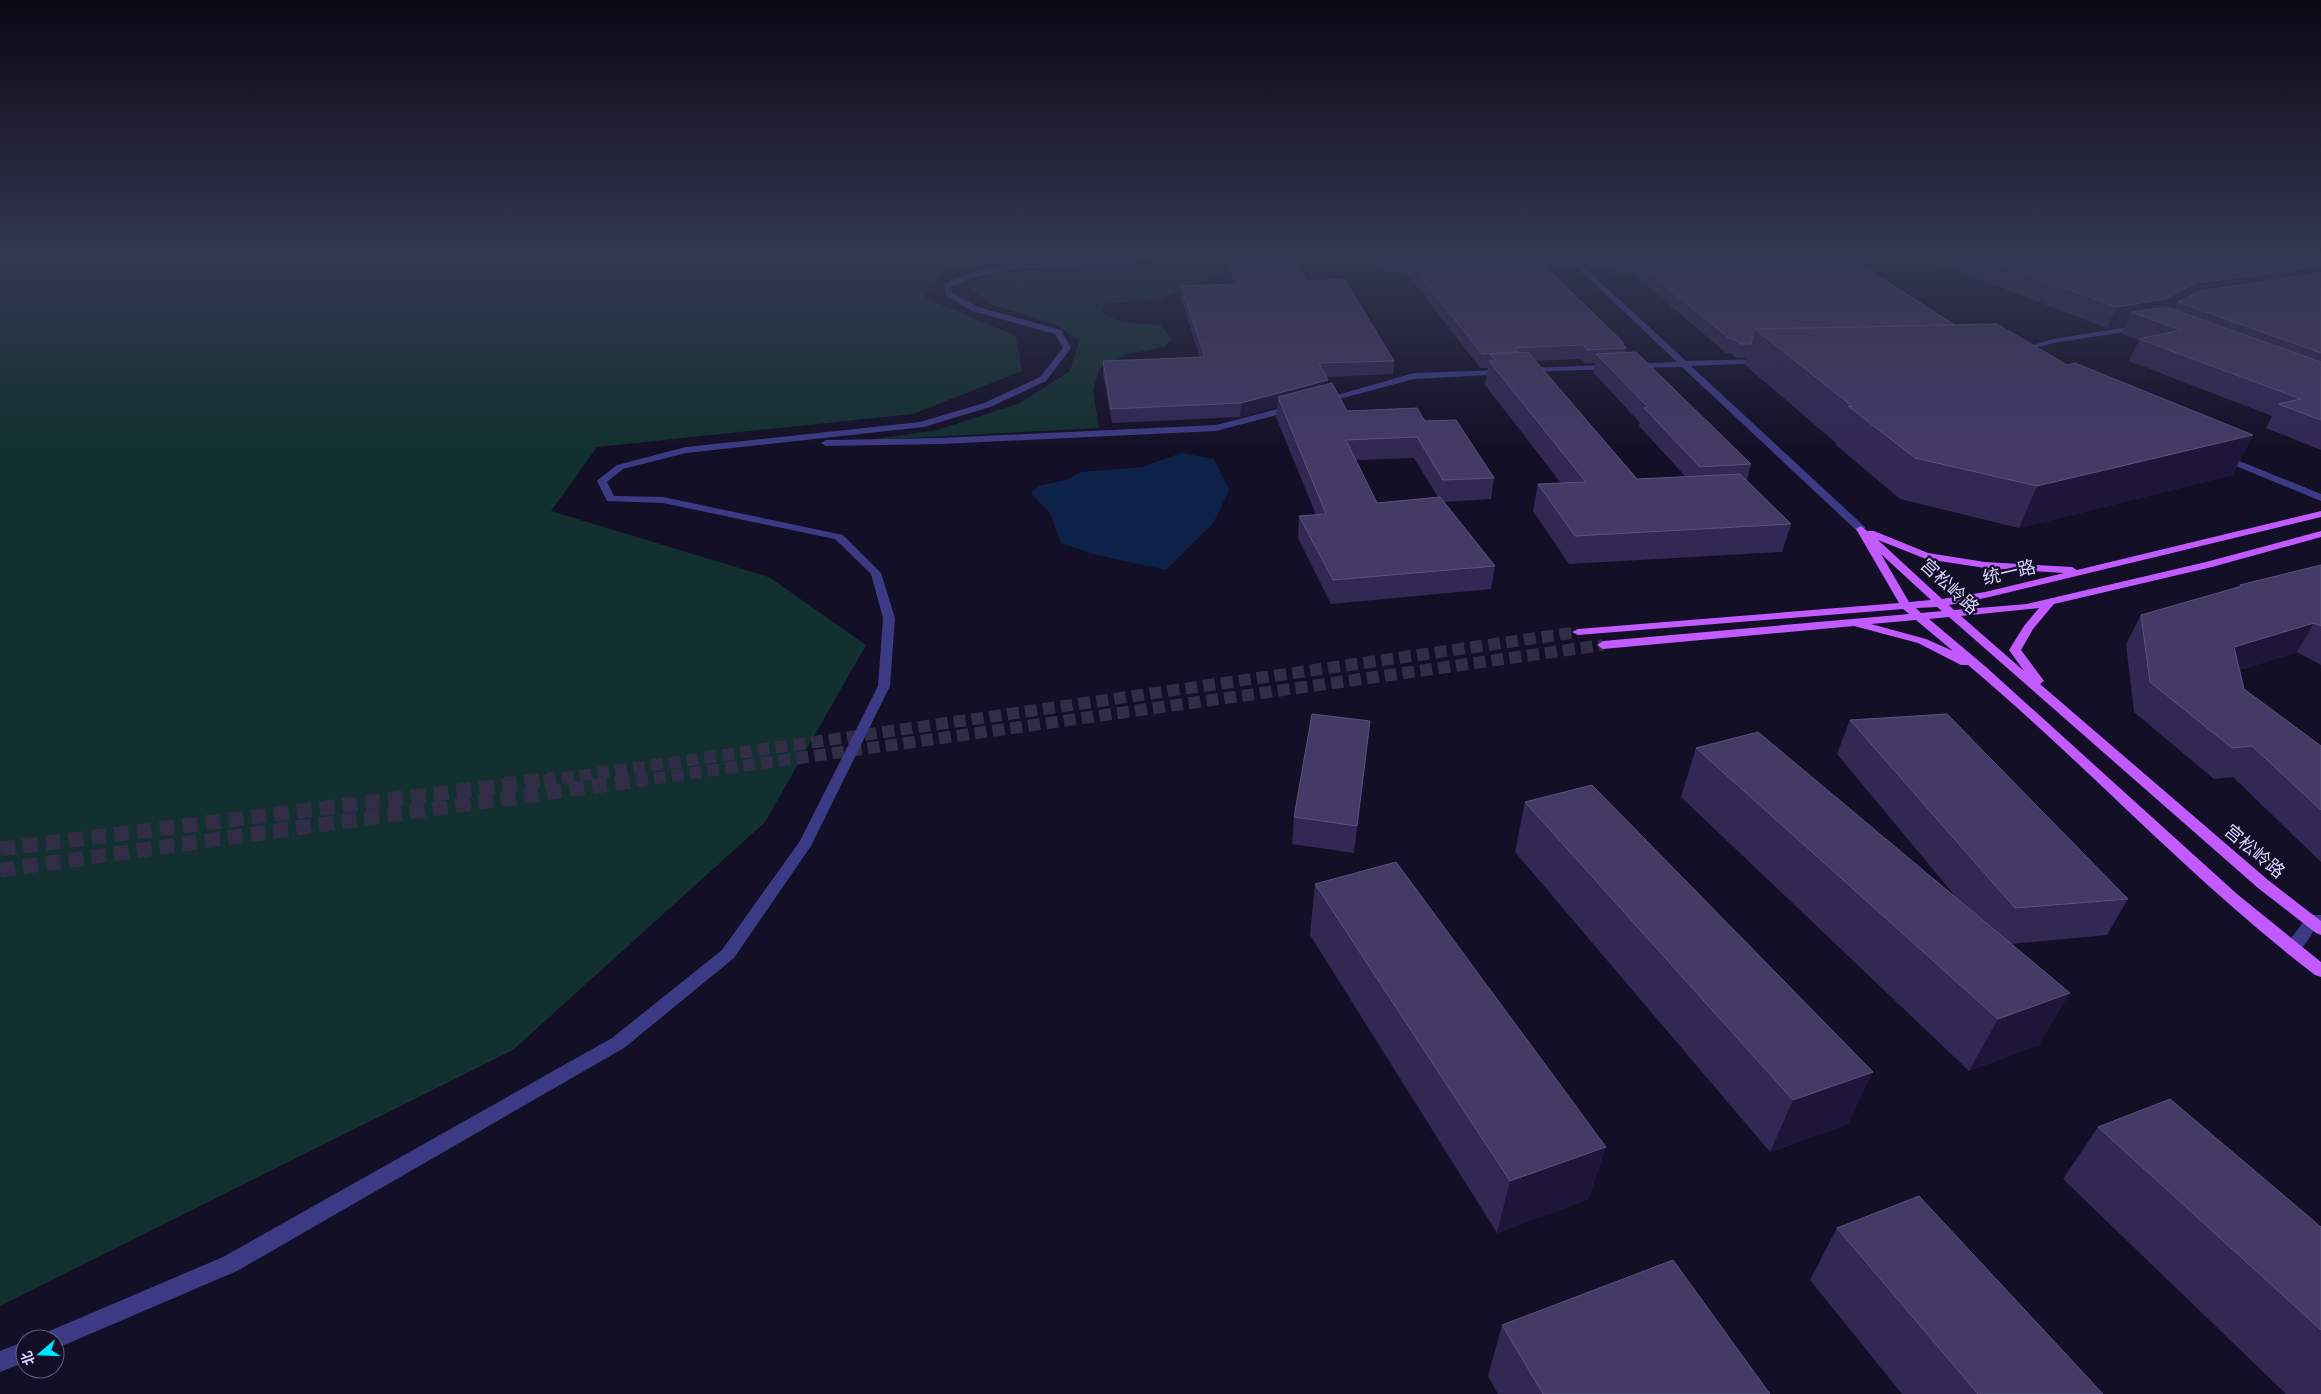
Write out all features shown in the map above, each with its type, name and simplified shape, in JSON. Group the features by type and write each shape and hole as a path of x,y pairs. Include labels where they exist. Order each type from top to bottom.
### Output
{"main road":[{"name":"统一路","path":"1578,632 1906,606 1985,596 2321,514"},
{"path":"1861,529 1926,556 1985,565 2085,571"},
{"path":"1861,529 1906,606 1982,670 2224,891 2321,971"},
{"name":"宫松岭路","path":"1861,529 1939,603 2263,884 2318,924"},
{"name":"统一路","path":"1603,645 2027,608 2208,565 2321,534"},
{"path":"2050,602 2028,628 2015,650 2051,699"},
{"path":"1850,623 1922,641 1982,670"}],"street":[{"path":"65,1334 230,1264 618,1043 728,954 806,843 884,686 889,618 876,573 840,538 663,500 611,499 602,481 620,467 686,450 921,425 987,405 1043,379 1067,348 1058,332 1015,320"},
{"name":"宫松岭路","path":"1637,320 1861,529"},
{"path":"2011,352 2053,341 2149,326"},
{"path":"686,450 795,443 941,441 1216,428 1414,376 1684,363 1774,361"},
{"path":"2212,453 2321,498"},
{"path":"2292,949 2318,924"},
{"path":"0,1362 15,1355"}],"green space":[{"path":"0,320 978,320 1016,336 1022,371 913,414 597,447 551,511 769,577 866,645 765,822 513,1050 0,1306"},
{"path":"1043,320 1119,320 1130,323 1161,325 1171,339 1165,347 1128,354 1099,369 1093,391 1099,428 868,440 937,430 1020,403 1070,371 1079,341 1053,323"}],"water":[{"path":"1181,453 1214,459 1229,490 1214,522 1166,570 1093,554 1061,543 1050,513 1031,493 1038,486 1066,480 1081,472 1142,467"}],"building":[{"path":"1193,320 1369,320 1394,361 1319,363 1328,380 1241,403 1111,409 1103,361 1205,357"},
{"path":"1455,320 1600,320 1627,348 1587,350 1583,345 1515,348 1518,352 1482,354"},
{"path":"1707,320 1947,320 1955,325 1755,329 1751,344 1740,344 1734,339 1730,339"},
{"path":"2153,320 2203,320 2321,362 2321,420 2278,404 2301,399 2139,339 2181,330"},
{"path":"2229,320 2321,320 2321,353"},
{"path":"1997,324 2067,365 2075,363 2253,435 2037,486 1915,458 1848,406 1852,406 1755,329"},
{"path":"1528,352 1637,479 1740,474 1791,524 1575,536 1538,484 1586,482 1489,361 1496,361 1490,354"},
{"path":"1636,352 1751,464 1700,467 1644,408 1648,407 1596,354"},
{"path":"1332,383 1347,411 1417,408 1425,421 1456,420 1494,478 1443,480 1417,437 1346,440 1377,503 1440,497 1495,566 1333,580 1299,516 1326,514 1278,397"},
{"path":"2321,565 2321,626 2314,623 2234,647 2244,689 2321,746 2321,810 2252,746 2232,748 2150,682 2141,615 2242,586 2240,585"},
{"path":"1312,714 1370,721 1357,826 1294,817"},
{"path":"1947,714 2128,899 2015,908 1850,720"},
{"path":"1758,732 2070,993 1998,1019 1696,748"},
{"path":"1592,785 1873,1072 1793,1100 1525,802"},
{"path":"1396,862 1606,1147 1510,1181 1315,884"},
{"path":"2170,1099 2321,1227 2321,1330 2098,1127"},
{"path":"1919,1196 2103,1394 1978,1394 1837,1228"},
{"path":"1673,1260 1770,1394 1543,1394 1502,1325"}],"tunnel":[{"path":"544,781 1578,632"},
{"path":"636,781 1603,645"},
{"path":"0,849 554,779"},
{"path":"0,870 645,779"}]}
